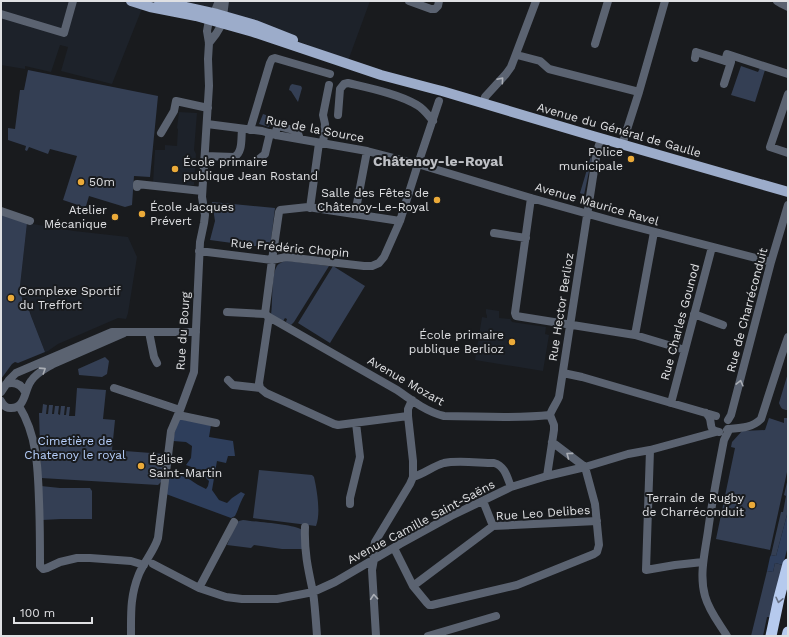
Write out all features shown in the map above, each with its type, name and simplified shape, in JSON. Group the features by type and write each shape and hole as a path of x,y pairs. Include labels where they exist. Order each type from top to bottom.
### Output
{"highway":[{"path":"771,636 788,564"},
{"path":"787,636 788,632"}],"main road":[{"name":"Avenue du Général de Gaulle","path":"130,1 150,7 255,25 348,60 432,85 442,90 601,139 788,192"},
{"name":"Avenue du Général de Gaulle","path":"159,1 217,18"}],"street":[{"path":"1,14 64,33 73,1"},
{"path":"208,43 216,34 219,1"},
{"path":"217,18 225,1"},
{"path":"409,1 435,9 438,6 439,1"},
{"path":"484,103 486,97 509,70 536,1"},
{"path":"595,44 608,1"},
{"path":"622,145 665,1"},
{"path":"777,1 788,7"},
{"name":"Rue du Bourg","path":"131,636 131,603 136,581 158,538 171,431 194,372 199,251 205,215 202,191 209,86 207,31 217,18"},
{"path":"695,58 696,52 731,62 724,84"},
{"path":"516,54 540,61 549,69 639,92"},
{"path":"725,60 727,54 788,74"},
{"path":"205,156 237,156 270,63 275,58 330,74"},
{"path":"338,115 340,90 344,84 348,83 384,92 410,101 425,111 433,121"},
{"path":"310,208 325,124 323,115 330,85"},
{"path":"788,94 770,147 788,153"},
{"path":"161,133 174,110 176,101 208,108"},
{"name":"Rue Frédéric Chopin","path":"199,251 272,260 286,257 360,266 372,266 379,263 384,257 400,221 418,164 426,149 439,101"},
{"name":"Rue de la Source","path":"206,124 262,131 273,134 276,133 278,126 297,131 300,139 366,151 418,164"},
{"path":"259,159 265,154 273,134"},
{"name":"Rue Hector Berlioz","path":"550,415 559,397 587,213 598,146 601,139"},
{"path":"355,214 366,151"},
{"name":"Avenue Maurice Ravel","path":"418,164 531,198 771,262"},
{"path":"137,187 137,184 202,191"},
{"path":"531,198 514,313 516,316 635,335 685,350"},
{"name":"Rue de Charréconduit","path":"725,427 731,415 771,262 788,205"},
{"path":"260,388 259,383 272,260 280,210 310,208 400,221"},
{"path":"1,211 30,221"},
{"path":"635,335 654,232"},
{"path":"494,233 526,238"},
{"name":"Rue Charles Gounod","path":"671,403 712,247"},
{"path":"227,312 267,316"},
{"path":"694,314 723,325"},
{"name":"Avenue Mozart","path":"267,316 397,390 432,412 444,416 550,415"},
{"path":"1,392 6,384 19,371 112,332 196,332"},
{"path":"1,401 3,405 8,408 16,408 22,403 25,392 31,380 42,370 127,332"},
{"path":"149,332 154,357 157,363"},
{"name":"Avenue Camille Saint-Saëns","path":"374,559 451,516 511,487 628,454 650,450 704,435 725,427 743,427 756,424 761,419 788,337"},
{"path":"563,373 582,377 671,403 710,418 722,417 725,427 724,440 713,498 703,562 702,579 707,604 727,636"},
{"path":"228,380 233,384 260,388 266,393 338,425 408,416"},
{"path":"6,384 10,382 18,383 25,392"},
{"path":"114,388 179,413 216,423"},
{"path":"376,636 369,567 374,559 373,554 375,542 413,477 413,454 408,416 408,409 412,400"},
{"path":"19,406 26,417 31,431 36,454 40,566 43,569 67,560 90,558 131,561 144,565"},
{"path":"547,476 554,425 550,415"},
{"path":"710,418 713,430 725,427"},
{"path":"704,435 710,418"},
{"path":"350,504 350,498 360,457 356,423"},
{"path":"394,548 413,586 429,605 517,585 597,552 599,545 595,504 585,467 552,442"},
{"path":"650,450 646,570 703,562"},
{"path":"413,477 420,475 431,468 447,463 494,463 504,468 511,487"},
{"path":"483,501 493,526"},
{"name":"Rue Leo Delibes","path":"413,586 493,526 597,521"},
{"path":"198,588 234,522"},
{"path":"305,527 305,553 313,592 317,636"},
{"name":"Avenue Camille Saint-Saëns","path":"153,564 198,588 226,597 242,599 277,599 313,592 369,567"},
{"path":"428,636 496,616"}],"shaded area":[{"path":"1,1 145,1 112,84 61,71 68,47 60,45 51,72 25,66 25,69 1,65"},
{"path":"159,1 370,1 348,61 277,33"},
{"name":"École primaire publique Jean Rostand","path":"179,112 197,113 194,150 196,154 194,185 185,186 153,183 155,150 165,150 165,145 177,146"},
{"path":"27,223 74,231 128,237 137,257 126,319 118,318 58,344 45,352 29,307 23,305 20,286"},
{"name":"École primaire publique Berlioz","path":"486,309 499,311 499,318 510,319 512,322 546,327 545,334 549,335 543,371 475,360 482,317 487,318"},
{"path":"179,419 211,425 209,437 233,441 235,456 228,456 226,463 217,461 212,490 219,500 227,503 241,492 245,494 235,516 231,518 166,494 167,478 173,476 187,478 206,489 209,481 197,469 186,465 191,458 192,446 186,442 173,441"},
{"path":"788,511 788,546 783,565 775,563 773,572 767,571 771,555 776,556"}],"green space":[{"path":"741,66 758,72 760,68 765,70 755,102 731,95"},
{"path":"28,70 158,96 150,177 134,176 132,205 125,207 89,196 86,206 84,207 63,200 77,156 50,149 48,154 29,147 27,151 25,150 26,146 8,140 8,128 15,129 20,90 24,90"},
{"path":"292,84 301,86 302,88 298,102 289,90"},
{"path":"263,114 272,117 269,127 259,124"},
{"path":"591,156 592,157 584,195 580,193"},
{"path":"212,202 275,208 270,248 210,240 215,221"},
{"name":"Complexe Sportif du Treffort","path":"1,214 27,223 20,286 23,305 28,307 45,352 18,363 15,362 1,379"},
{"path":"285,261 329,266 291,325 286,322 287,319 285,318 283,321 271,315 275,270 281,262"},
{"path":"333,266 365,286 330,343 298,323"},
{"path":"105,357 109,361 107,374 102,377 79,375 78,369"},
{"path":"788,373 788,410 784,410 779,403"},
{"name":"Cimetière de Chatenoy le royal","path":"77,388 106,390 103,419 115,420 112,450 164,454 161,482 158,485 41,478 39,413 42,413 43,404 47,405 46,414 48,414 49,405 53,405 52,414 54,414 55,406 59,406 58,414 60,415 61,406 65,406 64,415 66,415 67,407 70,407 69,416 75,416"},
{"name":"Terrain de Rugby de Charréconduit","path":"769,418 784,423 784,418 788,418 788,472 770,550 716,539 735,448 731,447 732,442 742,431 765,430"},
{"path":"259,470 312,475 314,477 318,502 316,526 253,518"},
{"path":"788,478 788,511 776,556 771,555 781,512 783,512 786,496 784,495"},
{"path":"41,486 60,488 90,488 92,491 92,519 42,520"},
{"path":"243,520 298,528 302,530 302,549 282,549 254,545 251,548 227,545 236,523"},
{"path":"775,563 783,565 770,617 767,617 763,636 751,636 767,571 773,572"}],"place":[{"name":"Police municipale","path":"631,159"},
{"name":"École primaire publique Jean Rostand","path":"175,169"},
{"name":"50m","path":"81,182"},
{"name":"Salle des Fêtes de Châtenoy-Le-Royal","path":"437,200"},
{"name":"École Jacques Prévert","path":"142,214"},
{"name":"Atelier Mécanique","path":"115,217"},
{"name":"Complexe Sportif du Treffort","path":"11,298"},
{"name":"École primaire publique Berlioz","path":"512,342"},
{"name":"Église Saint-Martin","path":"141,466"},
{"name":"Terrain de Rugby de Charréconduit","path":"752,505"}],"district":[{"name":"Châtenoy-le-Royal","path":"438,161"}]}
